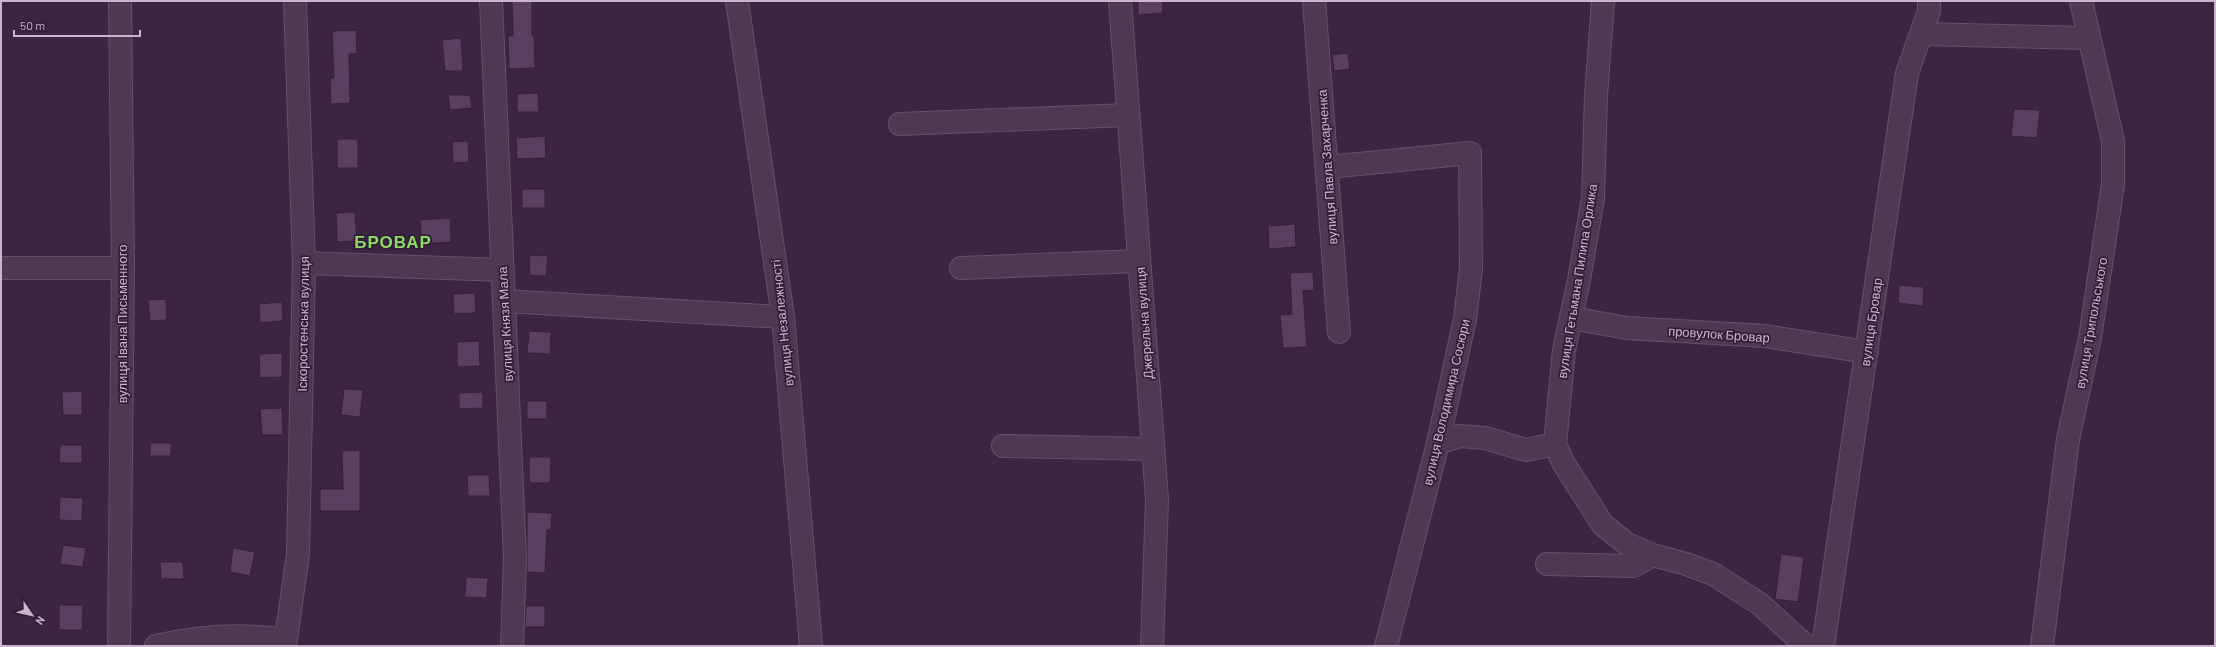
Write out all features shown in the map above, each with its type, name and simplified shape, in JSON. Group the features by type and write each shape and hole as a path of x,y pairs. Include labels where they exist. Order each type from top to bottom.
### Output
{"street":[{"name":"вулиця Івана Письменного","path":"119,646 123,268 120,1"},
{"name":"Іскоростенська вулиця","path":"284,643 298,554 304,263 295,1"},
{"name":"вулиця Князя Мала","path":"491,1 515,558 512,646"},
{"name":"вулиця Незалежності","path":"737,1 783,317 811,646"},
{"name":"Джерельна вулиця","path":"1120,1 1157,499 1152,646"},
{"name":"вулиця Павла Захарченка","path":"1314,1 1328,167 1339,332"},
{"name":"вулиця Гетьмана Пилипа Орлика","path":"1603,1 1596,96 1593,198 1564,350 1556,444 1564,464 1603,525 1627,544 1653,555 1686,564 1713,574 1760,604 1806,646"},
{"name":"вулиця Бровар","path":"1823,646 1907,73 1929,12 1929,1"},
{"name":"вулиця Трипольського","path":"2042,646 2068,439 2090,338 2113,184 2113,141 2081,1"},
{"path":"1922,34 2090,38"},
{"path":"900,124 1128,115"},
{"name":"вулиця Володимира Сосюри","path":"1328,167 1470,153 1471,269 1466,319 1438,443 1386,646"},
{"path":"961,268 1139,261"},
{"path":"304,263 502,270"},
{"path":"1,268 123,268"},
{"path":"504,301 783,317"},
{"name":"провулок Бровар","path":"1571,318 1627,328 1765,336 1867,352"},
{"path":"1438,443 1460,436 1485,438 1504,445 1526,450 1556,444"},
{"path":"1003,446 1153,449"},
{"path":"1548,564 1633,566 1653,555"},
{"path":"156,646 177,642 257,636 284,643"}],"building":[{"path":"512,1 532,1 532,35 534,35 535,68 509,69 508,36 513,36"},
{"path":"1138,1 1162,1 1163,13 1138,15"},
{"path":"356,30 357,54 349,54 350,103 331,104 330,78 334,78 332,31"},
{"path":"461,38 463,71 445,71 442,40"},
{"path":"1348,53 1350,69 1334,71 1332,55"},
{"path":"538,93 539,112 517,112 517,94"},
{"path":"448,95 470,95 472,108 450,110"},
{"path":"2014,109 2040,110 2037,138 2011,136"},
{"path":"545,136 546,158 517,159 516,138"},
{"path":"337,139 358,139 358,168 337,168"},
{"path":"468,141 469,162 453,163 452,142"},
{"path":"522,189 545,189 545,208 522,208"},
{"path":"355,212 357,241 337,242 336,213"},
{"path":"450,218 451,242 422,244 420,220"},
{"path":"1295,224 1296,247 1269,249 1268,226"},
{"path":"530,255 548,256 546,276 529,275"},
{"path":"1313,272 1314,290 1303,291 1307,347 1283,348 1280,315 1292,314 1290,273"},
{"path":"1899,285 1924,287 1923,306 1898,303"},
{"path":"475,293 476,313 454,314 453,294"},
{"path":"166,299 167,320 150,321 148,300"},
{"path":"282,302 283,321 260,323 259,304"},
{"path":"529,331 551,332 550,354 527,353"},
{"path":"479,341 480,366 457,367 457,342"},
{"path":"282,353 282,377 260,378 259,354"},
{"path":"344,389 363,390 360,417 341,415"},
{"path":"82,391 82,415 63,415 62,392"},
{"path":"483,392 483,408 459,409 459,393"},
{"path":"527,401 547,401 547,419 527,419"},
{"path":"282,408 283,435 262,435 260,409"},
{"path":"150,443 171,443 171,456 150,456"},
{"path":"60,445 82,445 82,463 59,463"},
{"path":"360,450 360,511 320,511 320,489 343,489 342,451"},
{"path":"529,457 551,457 550,483 529,483"},
{"path":"467,475 489,475 490,496 468,496"},
{"path":"60,497 83,498 82,521 59,520"},
{"path":"527,512 552,513 551,530 547,530 545,573 527,572"},
{"path":"63,545 86,548 83,567 60,564"},
{"path":"233,548 255,552 250,576 230,572"},
{"path":"1781,554 1804,557 1798,602 1775,599"},
{"path":"160,562 183,562 184,579 161,579"},
{"path":"466,577 488,578 487,598 465,597"},
{"path":"59,605 83,605 82,630 59,630"},
{"path":"526,606 545,606 545,627 525,627"}],"district":[{"name":"БРОВАР","path":"393,241"}]}
